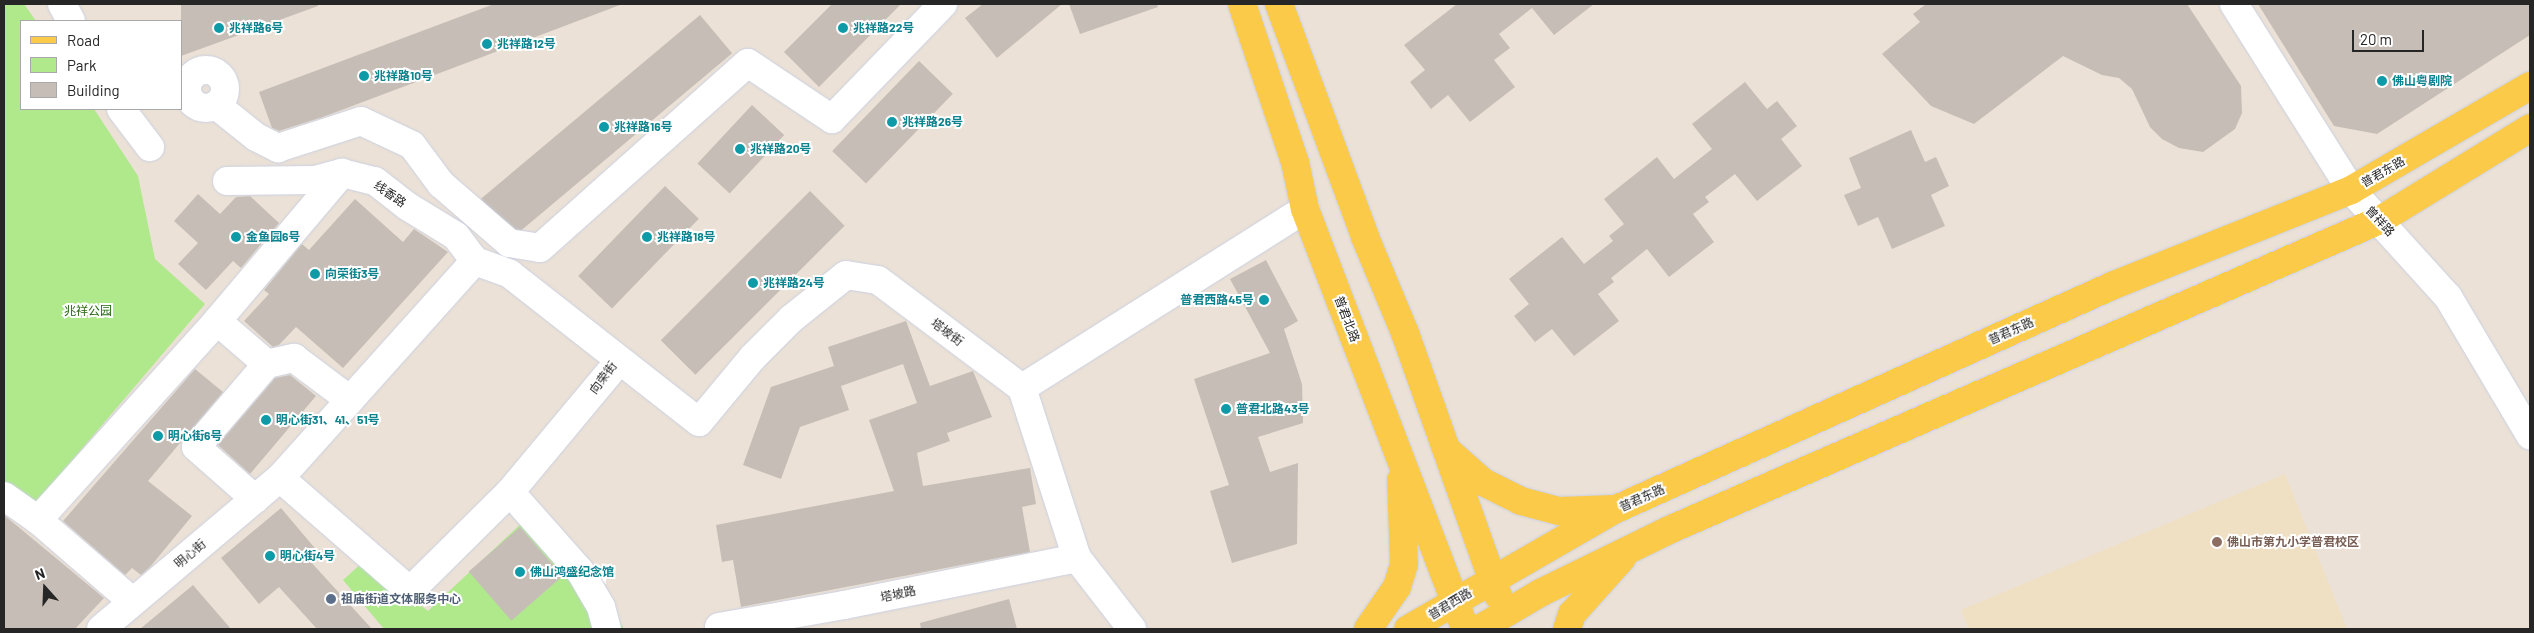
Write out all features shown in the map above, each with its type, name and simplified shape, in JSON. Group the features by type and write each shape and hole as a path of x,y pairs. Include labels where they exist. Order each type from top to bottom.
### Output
{"main road":[{"name":"普君北路","path":"1242,4 1295,162 1305,209 1400,453 1454,602 1466,629"},
{"path":"1279,4 1446,449 1508,621"},
{"name":"普君东路","path":"1492,578 1616,509 2114,285 2351,190 2530,86"},
{"path":"1479,629 1508,621 1630,548 2380,220 2530,128"},
{"path":"1446,449 1483,482 1521,501 1559,511 1616,509"},
{"path":"1368,629 1396,587 1404,564 1400,453"},
{"path":"1567,629 1572,614 1630,548"},
{"name":"普君西路","path":"1408,629 1492,578"}],"street":[{"path":"62,4 71,20"},
{"path":"184,89 189,99 196,106 216,105 256,137 278,148 361,121 412,145 441,184 509,243 540,248 748,63 832,119 943,4"},
{"name":"曾祥路","path":"2234,4 2351,190 2448,297 2530,435"},
{"path":"122,110 150,147"},
{"path":"38,520 217,321 342,173"},
{"name":"线香路","path":"227,180 315,180 342,173 375,181 407,206 456,236 475,260"},
{"path":"1132,629 1077,558 1022,388 1305,209"},
{"path":"280,478 475,260"},
{"name":"向荣街","path":"280,478 410,591 510,492 619,361 510,274 475,260"},
{"name":"塔坡街","path":"619,361 699,422 784,326 846,275 878,280 1022,388"},
{"path":"217,321 267,364"},
{"path":"255,499 196,447 267,364 294,358 350,400"},
{"name":"明心街","path":"101,629 280,478"},
{"path":"510,492 580,571 601,606 607,629"},
{"path":"4,496 38,520 133,602"},
{"name":"塔坡路","path":"719,626 844,605 1077,558"}],"shaded area":[{"name":"佛山市第九小学普君校区","path":"2285,474 2347,629 1969,629 1961,610"}],"green space":[{"name":"兆祥公园","path":"4,4 24,4 35,20 20,20 20,110 95,110 138,176 155,259 205,304 35,504 4,481"},
{"path":"525,520 603,593 624,629 384,629 343,580 363,562 428,611"}],"building":[{"name":"兆祥路6号","path":"181,4 317,4 318,6 182,56"},
{"path":"494,4 620,5 323,117 279,131 272,128 259,92"},
{"name":"兆祥路22号","path":"832,4 901,4 819,87 784,52"},
{"path":"983,4 1062,4 997,58 965,18"},
{"path":"1069,4 1157,4 1158,7 1080,34"},
{"path":"1457,4 1594,4 1554,35 1532,8 1499,34 1510,48 1494,60 1515,87 1470,122 1448,95 1431,109 1410,82 1425,70 1404,45"},
{"path":"1926,4 2187,4 2241,86 2242,113 2235,129 2203,152 2179,148 2162,139 2150,127 2132,89 2119,78 2102,75 2063,56 1974,124 1931,106 1882,54 1920,22 1913,14"},
{"name":"佛山粤剧院","path":"2258,4 2530,4 2530,35 2377,134 2334,126"},
{"name":"兆祥路16号","path":"700,15 732,53 513,237 481,199"},
{"name":"兆祥路26号","path":"919,61 953,94 866,184 832,151"},
{"path":"1745,82 1767,109 1777,101 1797,126 1781,139 1802,166 1757,201 1735,174 1705,197 1709,202 1693,214 1714,242 1669,277 1647,249 1611,278 1614,282 1598,294 1619,321 1574,356 1552,329 1535,342 1514,316 1529,304 1509,279 1562,237 1584,264 1613,241 1609,236 1624,224 1604,199 1657,157 1674,179 1712,149 1692,124"},
{"name":"兆祥路20号","path":"752,105 784,135 730,194 697,164"},
{"path":"1911,130 1925,162 1936,157 1949,186 1931,195 1945,226 1892,249 1878,217 1858,226 1844,195 1861,188 1849,158"},
{"name":"兆祥路18号","path":"665,186 699,219 612,309 578,276"},
{"name":"兆祥路24号","path":"810,191 845,226 695,375 661,340"},
{"name":"金鱼园6号","path":"198,194 220,214 236,197 250,196 279,223 241,268 233,261 206,290 178,264 198,243 174,221"},
{"path":"355,199 403,242 414,229 448,252 343,368 296,327 279,345 273,347 244,321 269,294 264,290 302,244 309,250"},
{"path":"1266,260 1298,321 1284,329 1302,384 1303,423 1258,437 1270,472 1298,463 1297,544 1232,563 1210,491 1229,485 1194,379 1270,353 1230,279"},
{"path":"906,321 930,386 973,371 992,417 947,433 950,441 917,453 923,486 1030,468 1036,504 1022,507 1030,552 741,607 733,560 722,562 716,525 894,491 869,420 917,403 903,364 841,386 849,410 800,427 781,479 743,465 771,387 834,366 828,347"},
{"name":"明心街6号","path":"195,369 223,392 148,481 192,516 150,567 141,575 132,568 125,575 63,521"},
{"name":"明心街31、41、51号","path":"290,375 316,396 250,474 218,445 275,378"},
{"name":"明心街4号","path":"281,508 319,553 310,561 372,629 317,629 279,587 259,604 221,558"},
{"path":"4,515 104,598 75,629 4,629"},
{"name":"佛山鸿盛纪念馆","path":"520,527 563,576 511,621 469,572"},
{"path":"193,585 231,629 140,629"},
{"path":"1009,599 1017,629 921,629 920,623"}],"place":[{"name":"兆祥路6号","path":"219,28"},
{"name":"兆祥路22号","path":"843,28"},
{"name":"兆祥路12号","path":"487,44"},
{"name":"兆祥路10号","path":"364,76"},
{"name":"佛山粤剧院","path":"2382,81"},
{"name":"兆祥路26号","path":"892,122"},
{"name":"兆祥路16号","path":"604,127"},
{"name":"兆祥路20号","path":"740,149"},
{"name":"金鱼园6号","path":"236,237"},
{"name":"兆祥路18号","path":"647,237"},
{"name":"向荣街3号","path":"315,274"},
{"name":"兆祥路24号","path":"753,283"},
{"name":"普君西路45号","path":"1264,300"},
{"name":"普君北路43号","path":"1226,409"},
{"name":"明心街31、41、51号","path":"266,420"},
{"name":"明心街6号","path":"158,436"},
{"name":"佛山市第九小学普君校区","path":"2217,542"},
{"name":"明心街4号","path":"270,556"},
{"name":"佛山鸿盛纪念馆","path":"520,572"},
{"name":"祖庙街道文体服务中心","path":"331,599"}]}
